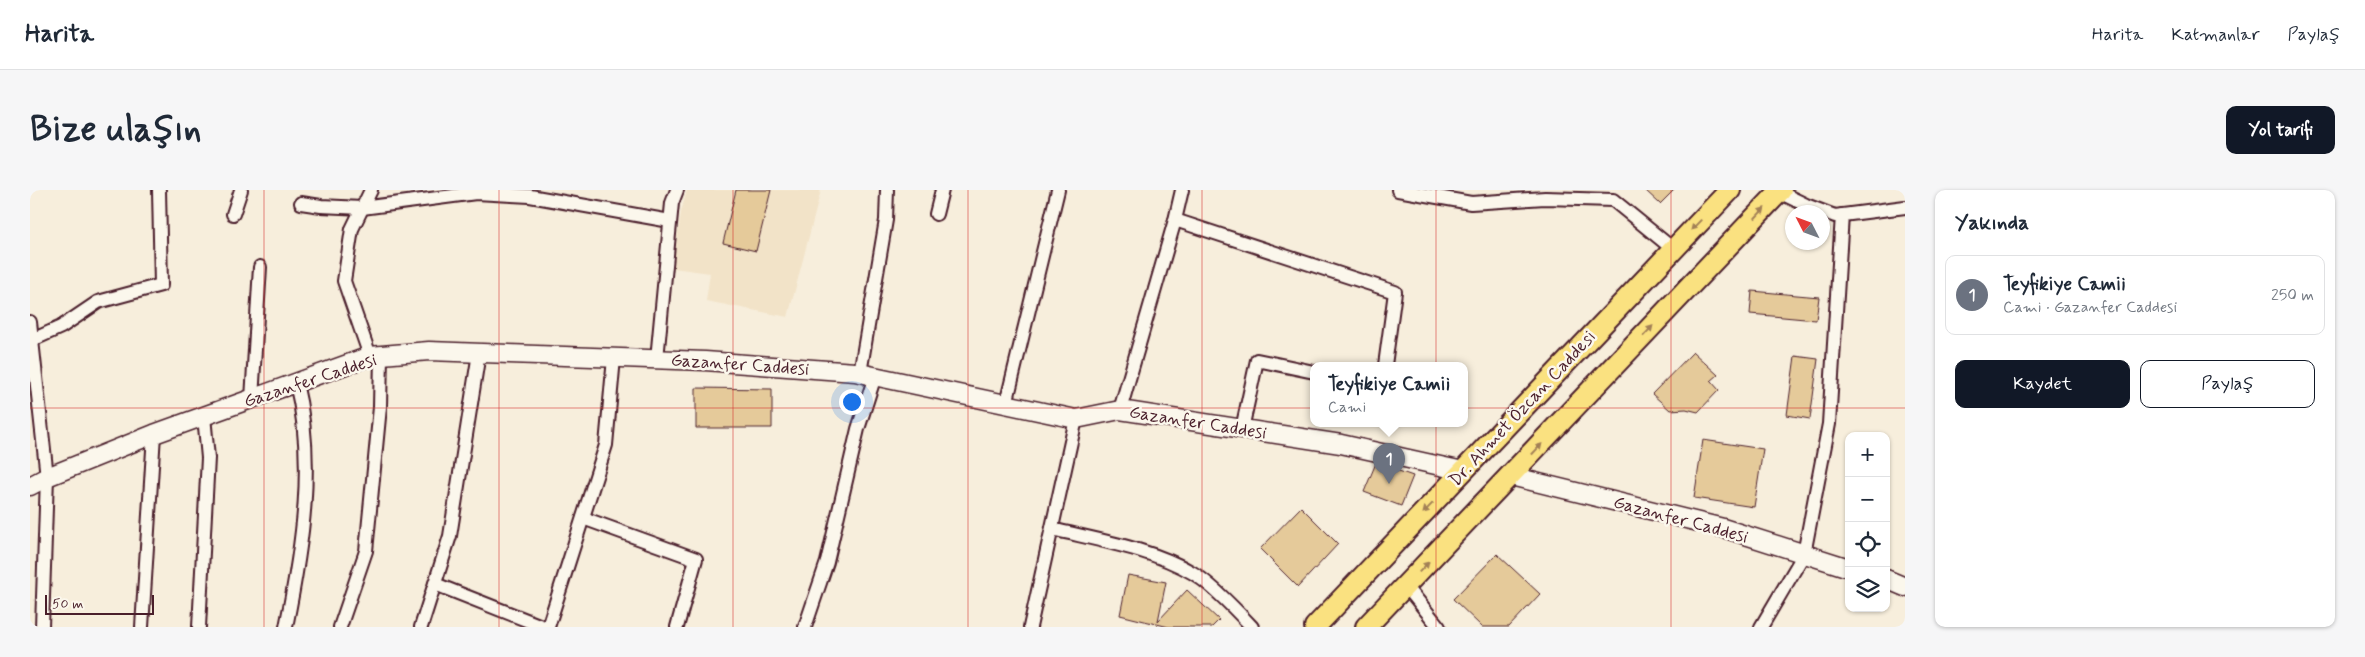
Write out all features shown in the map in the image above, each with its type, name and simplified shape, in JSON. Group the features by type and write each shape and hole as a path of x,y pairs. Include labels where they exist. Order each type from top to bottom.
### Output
{"main road":[{"name":"Dr. Ahmet Özcan Caddesi","path":"1315,627 1730,190"},
{"path":"1366,627 1780,191"}],"street":[{"path":"31,341 61,327 98,302 161,285 159,190"},
{"path":"233,214 241,190"},
{"path":"340,627 366,550 380,408 376,356 344,281 352,229 371,190"},
{"path":"657,359 672,203 677,190"},
{"path":"805,627 827,562 858,429 868,375 888,190"},
{"path":"936,214 942,190"},
{"path":"1006,404 1058,190"},
{"path":"1120,410 1176,220 1182,190"},
{"path":"1398,190 1470,203 1545,198 1613,200 1672,249"},
{"path":"301,203 362,208 476,191 537,194 670,221"},
{"path":"1780,191 1806,206 1835,216 1905,207"},
{"path":"1761,627 1804,554 1829,424 1842,215"},
{"path":"1176,220 1395,292 1385,362"},
{"path":"252,399 260,267"},
{"path":"30,322 47,477 42,627"},
{"name":"Gazanfer Caddesi","path":"30,486 47,477 154,434 296,383 376,356 429,351 657,359 868,375 1076,419 1120,410 1341,444 1463,471"},
{"path":"421,627 450,536 479,353"},
{"path":"548,627 606,446 614,358"},
{"path":"1242,429 1257,360 1310,371"},
{"path":"286,627 297,573 306,474 304,414 296,383"},
{"path":"199,627 208,458 204,416"},
{"path":"1030,627 1076,419"},
{"path":"142,627 154,434"},
{"name":"Gazanfer Caddesi","path":"1511,476 1723,528 1846,567"},
{"path":"583,518 696,559 677,627"},
{"path":"1052,529 1120,546 1175,563 1195,574 1252,627"},
{"path":"1890,581 1905,587"},
{"path":"435,584 544,627"},
{"path":"1406,586 1439,627"}],"shaded area":[{"path":"687,190 821,190 788,317 706,301 710,273 673,268 681,212"}],"building":[{"path":"736,190 771,190 756,251 723,243"},
{"path":"1645,190 1674,190 1660,204"},
{"path":"1752,291 1819,297 1816,320 1750,314"},
{"path":"1693,352 1718,375 1711,381 1719,390 1698,412 1686,409 1670,410 1652,394"},
{"path":"1795,356 1818,359 1810,419 1787,415"},
{"path":"696,388 772,389 772,428 696,428"},
{"path":"1703,440 1763,449 1754,507 1694,498"},
{"path":"1376,463 1413,476 1401,506 1364,492"},
{"path":"1301,507 1338,544 1298,587 1260,549"},
{"path":"1497,554 1540,594 1509,627 1482,627 1453,599"},
{"path":"1128,575 1166,582 1158,621 1187,590 1219,620 1212,627 1169,627 1120,615"}],"place":[{"name":"Teyfikiye Camii","path":"1389,484"}]}
